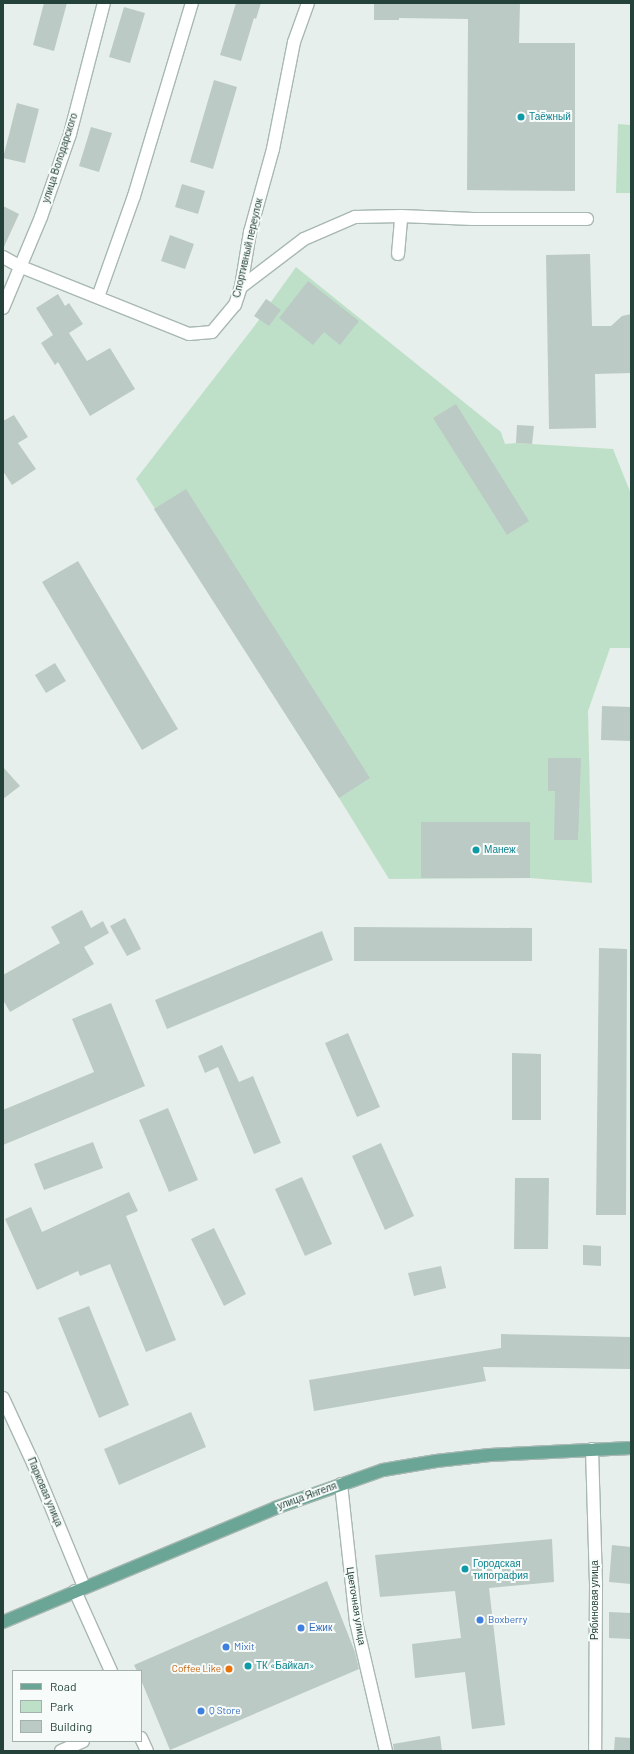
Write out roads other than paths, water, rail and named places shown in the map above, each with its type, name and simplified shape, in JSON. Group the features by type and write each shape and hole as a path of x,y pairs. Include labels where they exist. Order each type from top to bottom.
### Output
{"main road":[{"name":"улица Янгеля","path":"3,1622 233,1525 341,1484 383,1470 436,1460 592,1449 631,1448"}],"street":[{"name":"улица Володарского","path":"3,308 19,266 41,217 70,134 104,3"},
{"path":"98,297 134,196 192,3"},
{"name":"Спортивный переулок","path":"3,257 19,266 189,334 212,332 235,305 241,287 250,232 273,149 294,42 308,3"},
{"path":"241,287 304,239 355,218 402,216 473,220 587,219"},
{"path":"398,254 402,216"},
{"name":"Парковая улица","path":"3,1398 33,1463 111,1670"},
{"name":"Рябиновая улица","path":"592,1449 596,1586 595,1751"},
{"name":"Цветочная улица","path":"341,1484 356,1622 386,1751"},
{"path":"142,1740 147,1751"},
{"path":"61,1751 81,1742"}],"place":[{"name":"Таёжный","path":"521,117"},
{"name":"Манеж","path":"476,850"},
{"name":"Городская типография","path":"465,1569"},
{"name":"Boxberry","path":"480,1620"},
{"name":"Ежик","path":"301,1628"},
{"name":"Mixit","path":"226,1647"},
{"name":"ТК «Байкал»","path":"248,1666"},
{"name":"Coffee Like","path":"229,1669"},
{"name":"Q Store","path":"201,1711"}]}
